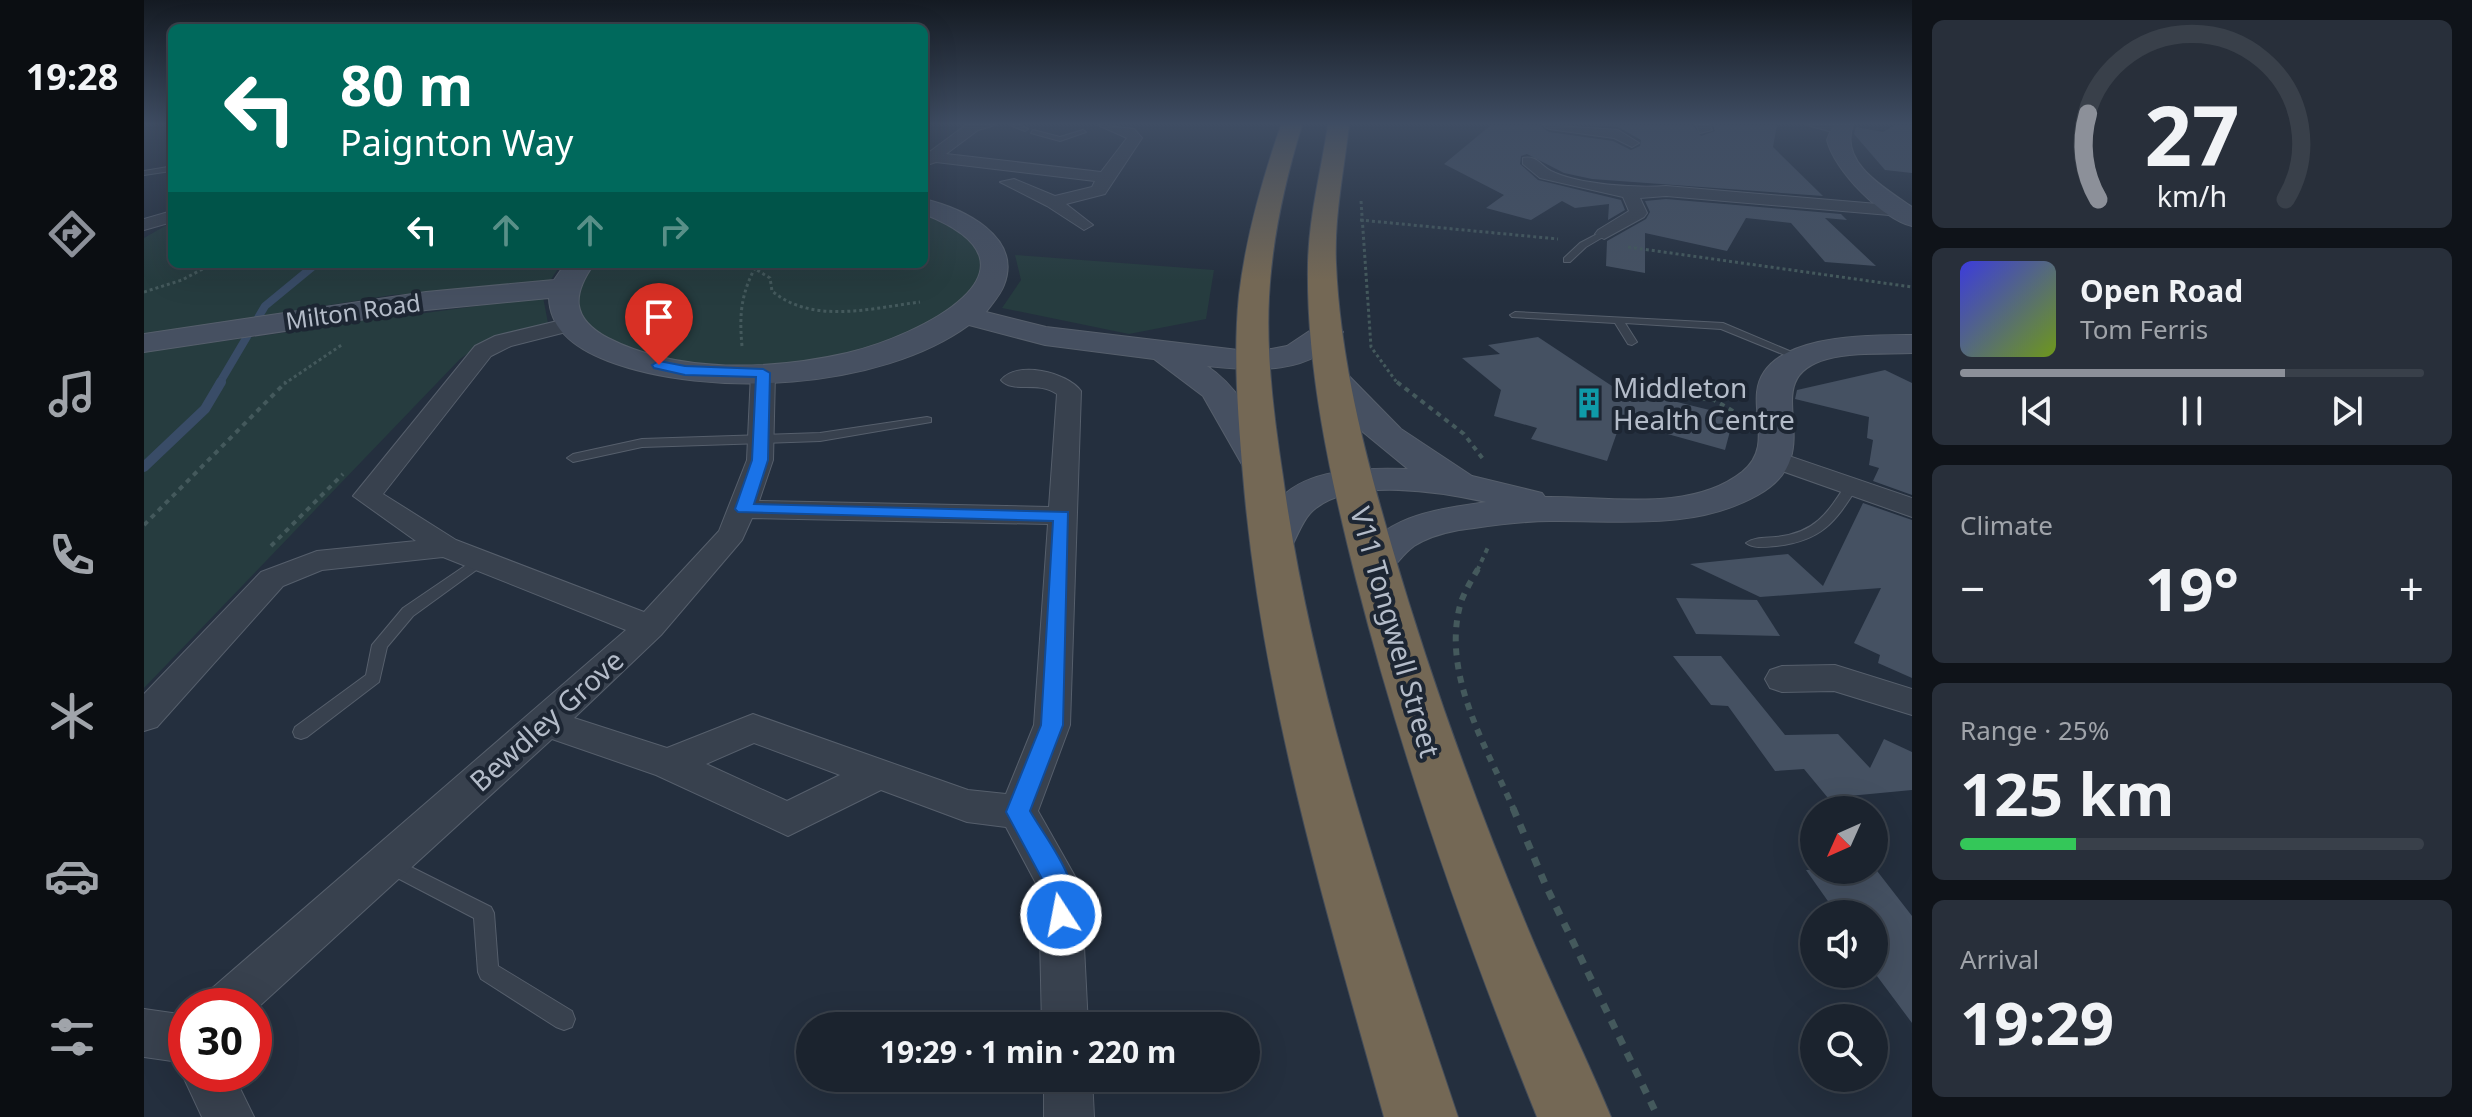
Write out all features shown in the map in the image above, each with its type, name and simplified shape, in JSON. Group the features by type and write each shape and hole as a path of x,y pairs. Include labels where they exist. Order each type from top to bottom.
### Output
{"highway":[{"path":"1279,177 1264,237 1253,318 1261,467 1272,546 1302,699 1356,902 1421,1117"},
{"name":"V11 Tongwell Street","path":"1333,177 1322,262 1334,380 1352,481 1437,771 1506,962 1574,1117"}],"street":[{"path":"1064,177 1102,184"},
{"path":"1053,202 1102,184 1107,177"},
{"path":"1524,178 1530,177"},
{"path":"1555,177 1630,194 1666,191 1907,215"},
{"path":"1862,177 1907,215"},
{"path":"1008,182 1053,202 1084,225"},
{"path":"1597,238 1638,213 1630,194"},
{"path":"650,627 446,547 367,496 483,351 503,341 570,324 594,344 632,360 685,370 763,373 825,367 884,353 929,336 970,310 995,274 994,254 982,236 962,221 928,208"},
{"path":"144,225 168,217"},
{"name":"Milton Road","path":"144,343 572,276 563,306 570,324"},
{"path":"970,310 1045,336 1255,362 1297,354 1328,332"},
{"path":"1138,346 1202,339 1253,318"},
{"path":"1272,546 1302,500 1352,481 1481,495 1552,509 1637,511 1696,505 1745,487 1762,474 1774,459 1779,433 1774,387 1787,367 1788,353 1912,344"},
{"path":"1138,346 1192,368 1224,396 1261,467"},
{"name":"Bewdley Grove","path":"246,988 650,627 732,534 760,460 763,373"},
{"path":"1013,380 1050,378 1069,391 1052,725 1018,812"},
{"path":"1334,380 1385,437 1421,463 1481,495"},
{"path":"1774,459 1912,508"},
{"path":"1375,563 1400,537 1439,520 1481,495"},
{"path":"744,509 1062,516"},
{"path":"144,717 272,579 317,561 446,547"},
{"path":"1782,679 1835,678 1912,702"},
{"path":"546,723 669,764 788,819 876,775"},
{"path":"669,764 753,728 967,806 1018,812"},
{"path":"1018,812 1060,887 1064,1012"},
{"path":"144,1033 168,1036"},
{"path":"216,1092 229,1117"},
{"path":"1068,1092 1069,1117"}],"lane":[{"path":"1567,260 1597,238"},
{"path":"1515,315 1723,326 1788,353"},
{"path":"1618,320 1632,342"},
{"path":"573,458 642,443 820,437 927,420"},
{"path":"1753,543 1796,540 1830,523 1852,486"},
{"path":"301,732 373,678 380,645 408,612 481,560"},
{"path":"387,863 484,913 488,972 564,1019"}],"path":[{"path":"1658,1117 1546,886 1464,694 1456,652 1461,603 1492,539 1481,495 1485,462 1464,434 1400,387 1371,347 1360,220 1597,238 1912,287"},
{"path":"144,292 182,280 204,268"},
{"path":"727,373 744,342 739,310 755,268"},
{"path":"758,268 770,278 772,291 788,305 837,312 922,302 970,310"},
{"path":"144,525 264,402 314,358 347,341"},
{"path":"1612,386 1714,400 1743,417 1751,370 1788,353"},
{"path":"266,551 354,462"}],"green space":[{"path":"928,214 982,236 977,304 825,367 685,370 570,324 578,285 587,268 928,268"},
{"path":"168,224 168,268 558,268 550,281 532,286 392,295 144,335 144,238"},
{"path":"1015,255 1214,270 1206,319 1129,334 1002,308 1021,280"},
{"path":"543,297 548,323 480,345 460,359 144,688 144,352 333,326 381,315 403,316"}],"building":[{"path":"1469,177 1535,177 1621,200 1625,210 1608,220 1609,204 1575,208 1562,201 1531,220 1486,208 1504,195"},
{"path":"1583,177 1804,177 1823,196"},
{"path":"1666,199 1841,214 1847,220 1825,218 1876,266 1825,262 1791,223 1746,218 1727,251 1645,233 1645,273 1606,266 1607,241 1646,219 1650,212 1645,201"},
{"name":"Middleton Health Centre","path":"1538,337 1612,386 1734,416 1725,450 1621,421 1607,461 1531,439 1537,428 1494,416 1501,390 1462,358 1500,354 1488,345"},
{"path":"1885,370 1912,383 1912,495 1873,481 1879,468 1869,465 1873,440 1867,438 1869,417 1795,399 1797,390"},
{"path":"1863,503 1912,520 1912,678 1878,663 1880,655 1854,643 1881,588 1760,597 1690,564 1788,554 1823,586"},
{"path":"1676,598 1757,600 1780,636 1696,634"},
{"path":"1673,656 1721,656 1785,735 1838,734 1870,768 1884,739 1912,752 1912,790 1826,796 1804,769 1775,771 1728,706 1711,705"},
{"path":"1816,884 1887,884 1912,916 1912,1023 1886,988 1888,900 1827,900"}],"waterway":[{"path":"219,384 265,306 311,268"},
{"path":"144,467 205,409 221,382"}],"place":[{"name":"Middleton Health Centre","path":"1589,403"}],"route":[{"path":"659,365 685,370 763,373 760,460 744,509 1062,516 1052,725 1018,812 1060,887 1061,915"}]}
